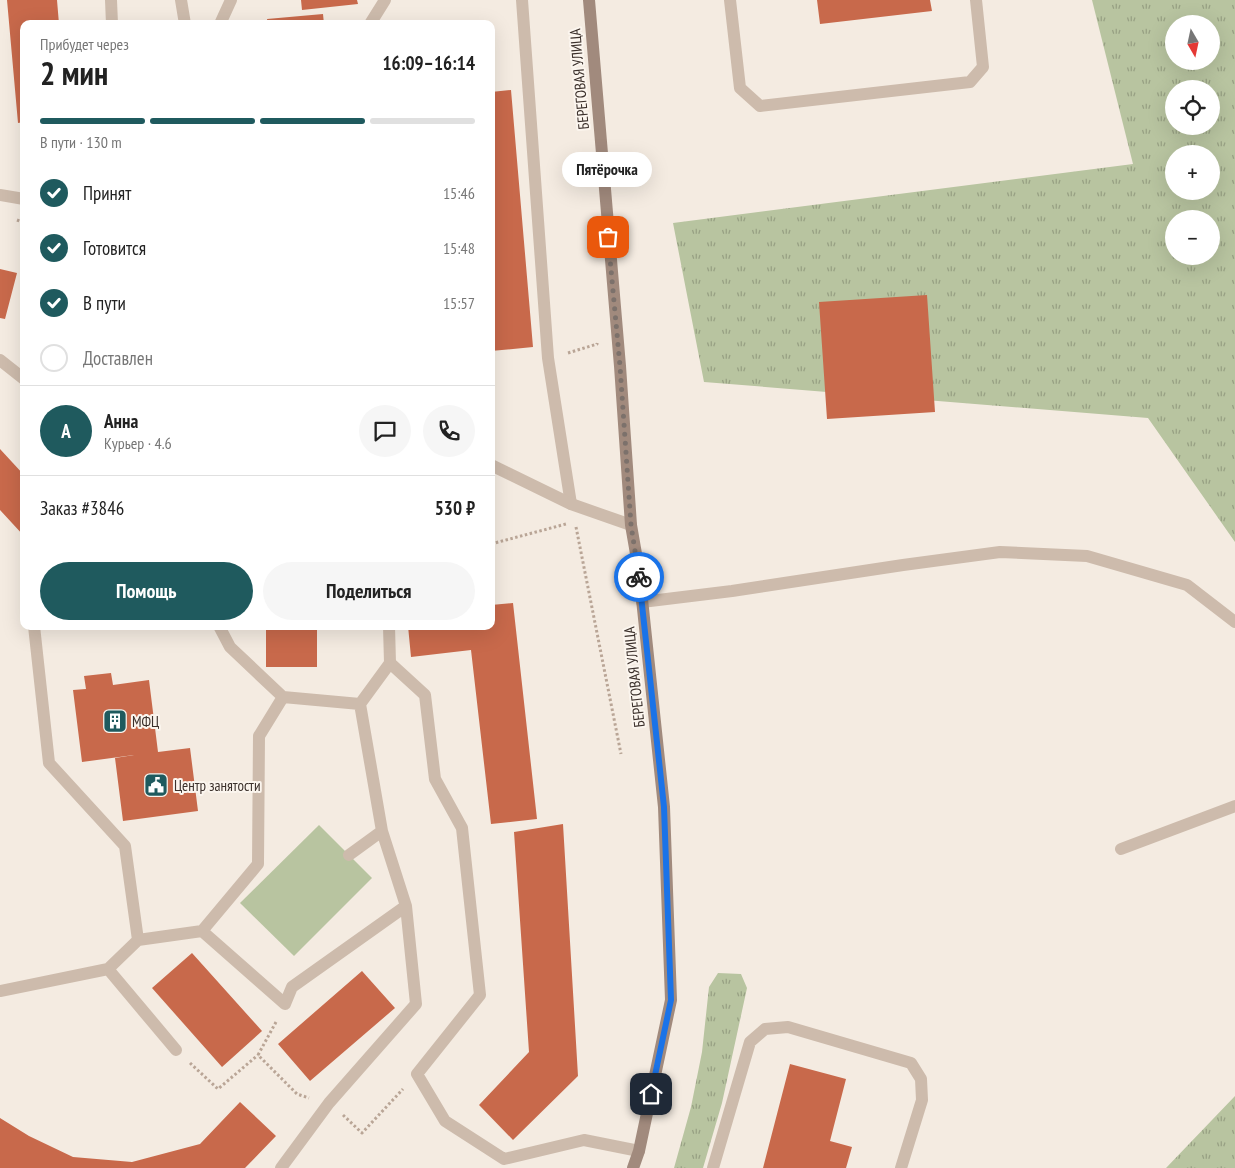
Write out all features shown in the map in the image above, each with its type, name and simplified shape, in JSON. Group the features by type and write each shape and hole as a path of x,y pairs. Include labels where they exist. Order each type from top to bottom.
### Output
{"main road":[{"name":"БЕРЕГОВАЯ УЛИЦА","path":"589,0 620,366 631,525 639,571 664,807 671,1000 634,1168"}],"street":[{"path":"111,0 112,20"},
{"path":"181,0 184,20"},
{"path":"222,20 231,0"},
{"path":"372,20 385,0"},
{"path":"522,0 548,358 571,504"},
{"path":"730,0 740,88 760,106 970,82 983,66 976,0"},
{"path":"0,195 20,198"},
{"path":"0,360 20,376"},
{"path":"495,467 571,504 631,525"},
{"path":"642,602 1000,552 1087,556 1187,585 1235,622"},
{"path":"34,630 49,763 125,846 138,940"},
{"path":"221,630 230,647 284,698 360,704"},
{"path":"281,1168 329,1103 416,1004 406,906 382,831 360,704 390,663 389,630"},
{"path":"390,663 425,695 435,779 462,828 480,995 417,1074 445,1121 504,1159 584,1140 639,1151"},
{"path":"0,991 108,968 138,940 202,930 258,864 259,736 284,698"},
{"path":"1122,849 1235,806"},
{"path":"349,856 382,831"},
{"path":"202,930 285,1004 292,987 406,906"},
{"path":"108,968 176,1050"},
{"path":"713,1168 750,1042 765,1029 788,1026 911,1063 920,1079 922,1100 901,1168"}],"path":[{"path":"548,358 597,344 596,334"},
{"path":"495,543 575,522 621,754"},
{"path":"176,1050 218,1088 258,1055 285,1004"},
{"path":"258,1055 297,1094"},
{"path":"329,1103 362,1133 417,1074"}],"green space":[{"path":"1092,0 1235,0 1235,542 1148,418 704,382 673,223 1133,164"},
{"path":"319,825 372,878 294,956 240,903"},
{"path":"718,973 741,974 747,988 722,1103 703,1168 674,1168 691,1107 702,1052 709,987"},
{"path":"1235,1096 1235,1168 1166,1168"}],"building":[{"path":"7,0 57,0 59,20 20,20 20,123 18,123"},
{"path":"301,0 357,0 358,4 302,10"},
{"path":"817,0 930,0 932,11 820,24"},
{"path":"323,14 324,20 267,20"},
{"path":"511,90 533,347 495,351 495,92"},
{"path":"0,269 17,273 5,319 0,318"},
{"path":"927,295 935,412 827,419 819,302"},
{"path":"0,449 20,471 20,532 0,510"},
{"path":"513,603 537,819 491,824 471,650 411,657 408,630 495,630 495,605"},
{"path":"266,630 317,630 317,667 266,667"},
{"path":"111,673 113,685 149,680 158,752 190,748 198,811 123,821 115,758 134,755 82,762 73,690 86,689 84,676"},
{"path":"563,824 578,1076 513,1140 479,1105 529,1052 514,832"},
{"path":"192,953 262,1031 222,1067 152,988"},
{"path":"362,971 395,1008 310,1081 278,1044"},
{"path":"790,1064 846,1079 830,1141 852,1147 846,1168 763,1168"},
{"path":"240,1102 276,1136 245,1168 0,1168 0,1118 29,1136 73,1157 132,1162 200,1144"}],"way so far":[{"path":"608,237 620,366 631,525 639,577"}],"place":[{"name":"Пятёрочка","path":"608,237"},
{"name":"МФЦ","path":"115,721"},
{"name":"Центр занятости","path":"156,785"}],"route":[{"path":"639,577 664,807 671,1000 651,1094"}]}
